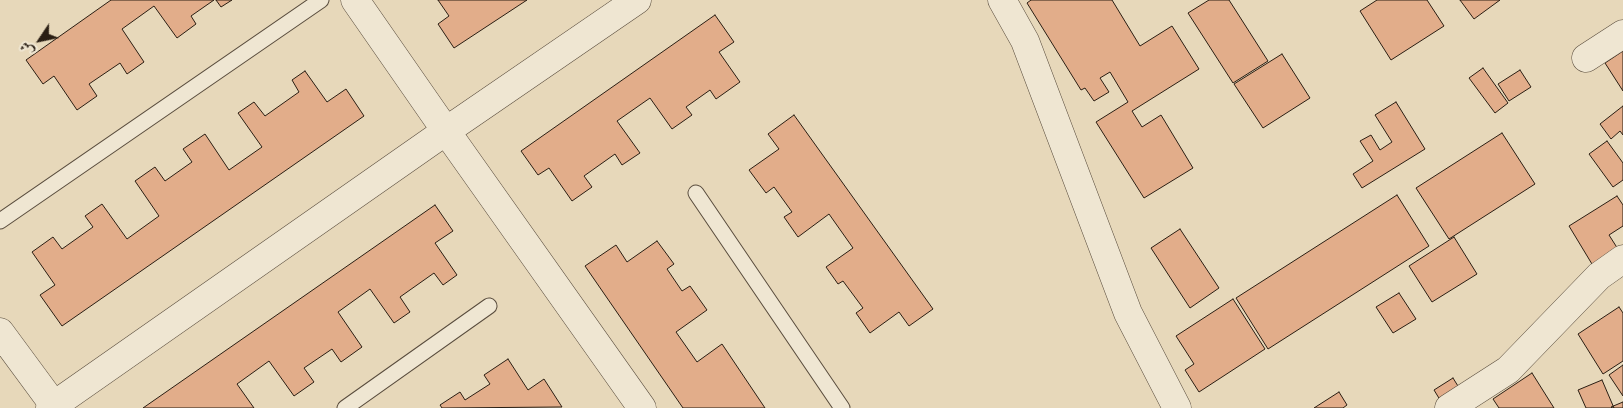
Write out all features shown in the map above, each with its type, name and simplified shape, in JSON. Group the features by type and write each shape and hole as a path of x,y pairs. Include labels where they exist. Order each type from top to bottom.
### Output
{"street":[{"path":"355,0 642,408"},
{"path":"0,332 53,407 446,131 637,0"},
{"path":"1002,0 1024,40 1128,313 1177,408"},
{"path":"1586,58 1623,34"},
{"path":"1449,408 1508,370 1599,276 1623,259"}],"lane":[{"path":"0,221 321,0"},
{"path":"696,193 842,408"},
{"path":"345,408 489,306"}],"building":[{"path":"111,0 214,0 191,16 196,24 177,38 154,6 122,29 144,62 127,74 120,63 89,84 97,96 77,110 54,76 43,84 26,60"},
{"path":"216,0 232,0 221,7"},
{"path":"438,0 527,0 454,48 438,24 449,16"},
{"path":"1031,0 1112,0 1140,46 1172,26 1199,69 1132,111 1142,127 1161,115 1193,168 1144,198 1096,122 1128,102 1110,72 1100,78 1109,92 1094,101 1085,88 1081,90 1027,3"},
{"path":"1209,0 1229,0 1268,61 1233,83 1188,13"},
{"path":"1377,0 1427,0 1444,26 1391,60 1360,11"},
{"path":"1460,0 1500,0 1474,19"},
{"path":"715,15 734,42 719,52 740,82 716,99 710,90 686,107 692,115 672,129 650,98 617,121 640,153 622,165 615,154 584,176 592,187 572,201 549,168 538,175 521,151"},
{"path":"1623,51 1623,91 1605,63"},
{"path":"1282,54 1310,98 1263,128 1234,84"},
{"path":"1483,68 1508,103 1495,113 1469,78"},
{"path":"1520,70 1531,87 1509,101 1498,84"},
{"path":"305,71 327,102 346,89 364,116 62,326 40,295 55,285 32,252 53,237 62,249 93,227 85,216 102,204 127,239 159,216 135,181 155,167 165,181 192,162 183,149 205,134 229,170 262,147 238,113 254,102 265,116 299,92 292,80"},
{"path":"1396,102 1425,149 1362,188 1353,174 1373,161 1360,141 1371,135 1380,150 1392,142 1375,115"},
{"path":"1623,106 1623,135 1620,131 1611,139 1600,124"},
{"path":"794,115 933,309 909,326 899,312 870,333 856,313 863,308 843,281 838,284 826,267 853,248 829,214 798,237 784,217 792,212 774,187 766,193 749,170 779,149 768,134"},
{"path":"1502,133 1535,184 1449,239 1416,188"},
{"path":"1607,141 1623,163 1623,180 1613,187 1589,154"},
{"path":"1397,195 1429,246 1268,349 1236,298"},
{"path":"1617,196 1623,205 1623,226 1609,235 1623,257 1598,274 1569,226"},
{"path":"435,205 453,231 435,243 457,275 443,285 434,273 400,297 410,312 394,323 370,289 338,312 362,347 341,362 332,349 304,368 314,382 294,396 269,361 237,384 254,408 143,408"},
{"path":"1180,229 1219,288 1190,308 1151,248"},
{"path":"1454,237 1477,274 1432,302 1409,266"},
{"path":"657,241 674,264 667,269 682,291 690,286 707,310 676,332 697,362 722,344 765,408 683,408 585,266 616,245 627,262"},
{"path":"1399,293 1416,319 1393,333 1376,307"},
{"path":"1233,299 1265,349 1199,392 1185,370 1194,364 1176,336"},
{"path":"1619,307 1623,313 1623,361 1603,374 1578,334"},
{"path":"508,359 528,390 544,379 562,407 442,408 440,405 460,392 465,400 490,384 484,375"},
{"path":"1623,365 1623,396 1609,375"},
{"path":"1532,373 1554,408 1499,408 1493,399"},
{"path":"1453,378 1466,399 1445,408 1434,390"},
{"path":"1602,380 1614,408 1586,408 1578,390"},
{"path":"1339,392 1347,405 1343,408 1314,408"},
{"path":"1623,402 1623,408 1611,407"}]}
